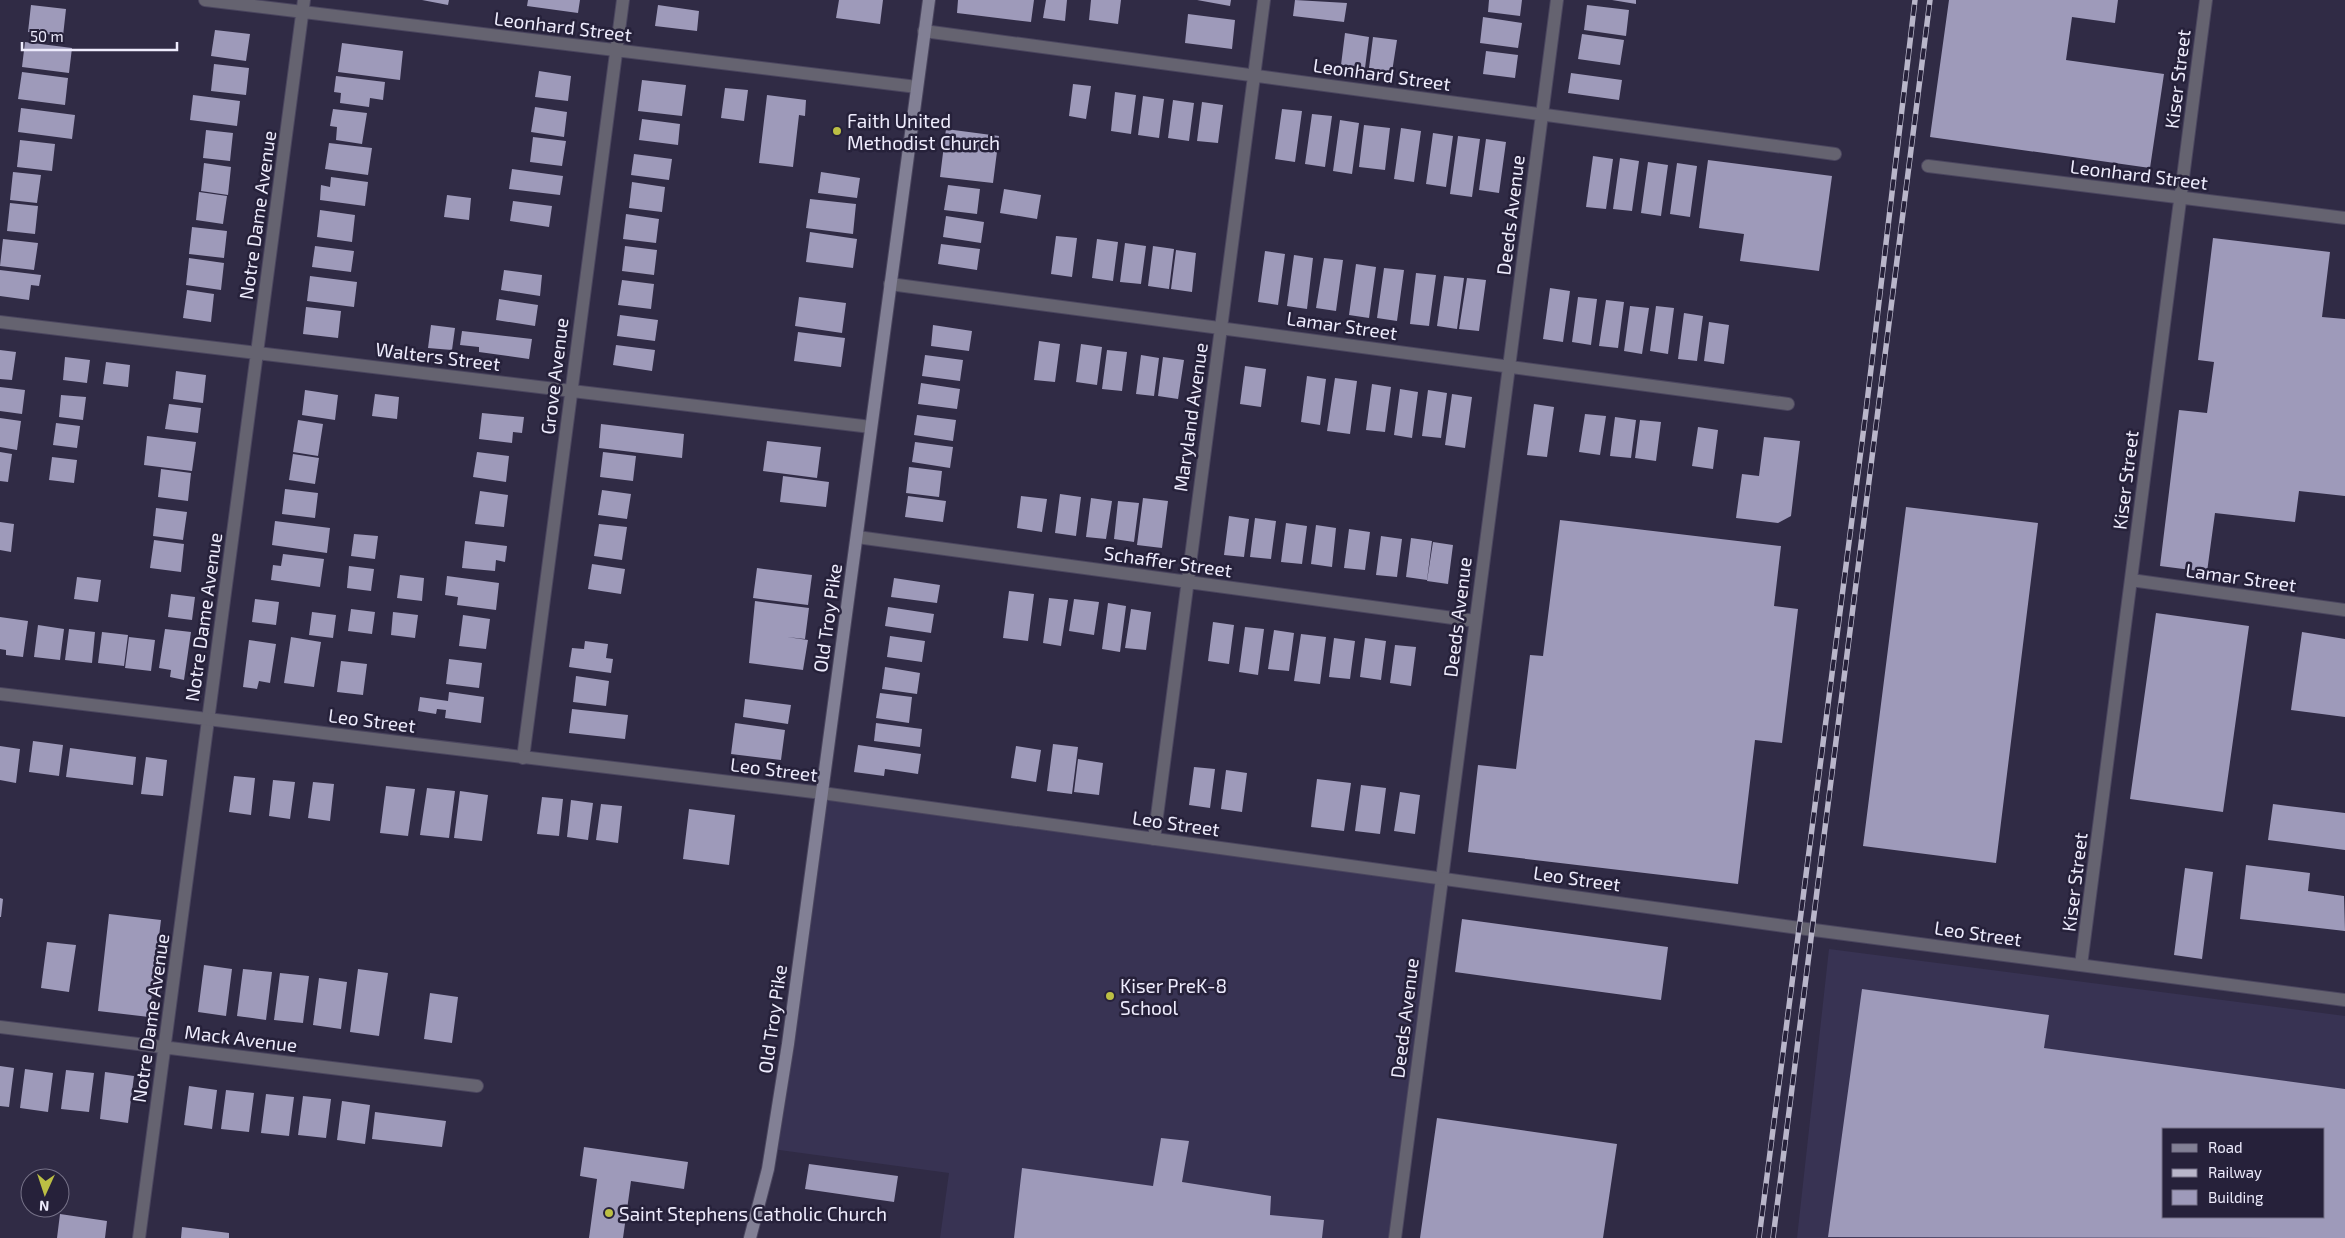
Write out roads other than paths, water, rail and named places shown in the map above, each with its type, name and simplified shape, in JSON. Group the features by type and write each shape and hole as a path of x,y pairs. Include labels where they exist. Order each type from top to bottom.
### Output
{"main road":[{"name":"Old Troy Pike","path":"750,1238 768,1169 822,793 929,0"}],"street":[{"name":"Leonhard Street","path":"205,0 303,6 616,52 917,87"},
{"name":"Grove Avenue","path":"523,758 623,0"},
{"name":"Maryland Avenue","path":"1154,839 1264,0"},
{"name":"Deeds Avenue","path":"1395,1238 1557,0"},
{"name":"Kiser Street","path":"2081,965 2206,0"},
{"name":"Notre Dame Avenue","path":"139,1238 303,6"},
{"name":"Leonhard Street","path":"924,31 1835,154"},
{"name":"Leonhard Street","path":"1928,166 2345,218"},
{"name":"Lamar Street","path":"890,284 1788,404"},
{"name":"Walters Street","path":"0,322 871,427"},
{"name":"Schaffer Street","path":"856,537 1475,621"},
{"name":"Lamar Street","path":"2131,580 2345,610"},
{"name":"Leo Street","path":"0,694 822,793 1442,879 2345,1000"},
{"name":"Mack Avenue","path":"0,1027 477,1086"}],"railway":[{"path":"1759,1238 1866,411 1915,0"},
{"path":"1773,1238 1930,0"}],"place":[{"name":"Faith United Methodist Church","path":"837,131"},
{"name":"Kiser PreK-8 School","path":"1110,996"},
{"name":"Saint Stephens Catholic Church","path":"609,1213"}]}
